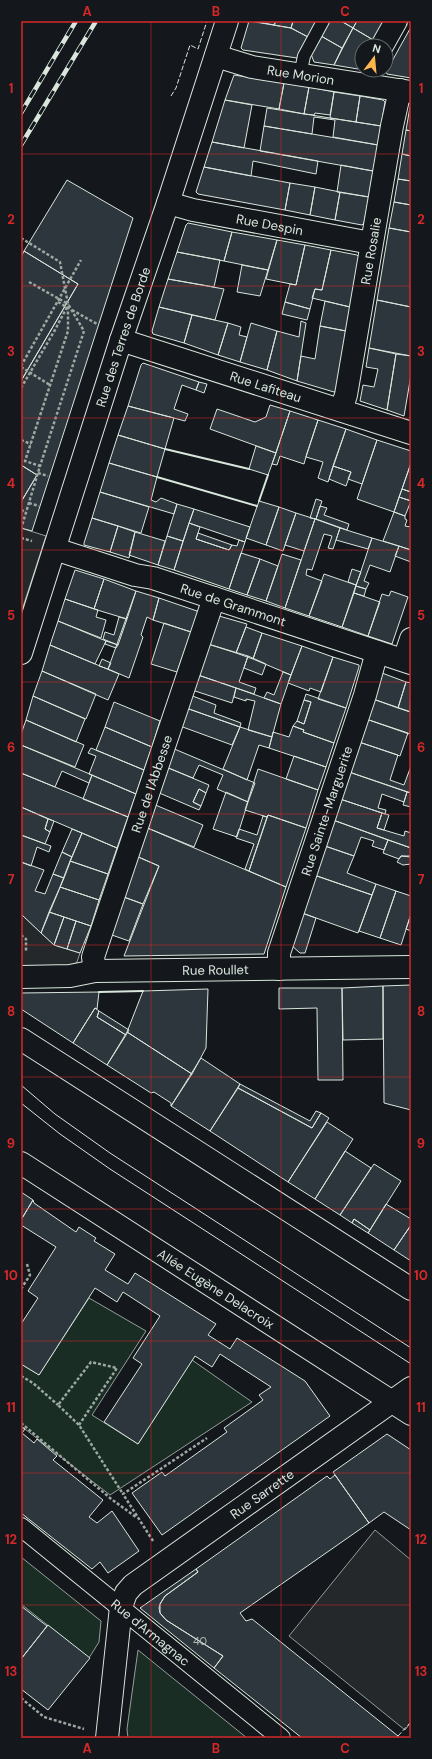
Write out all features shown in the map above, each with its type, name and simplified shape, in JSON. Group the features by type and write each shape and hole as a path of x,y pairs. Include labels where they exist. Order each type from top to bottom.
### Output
{"street":[{"name":"Rue des Terres de Borde","path":"21,653 121,340 168,203 226,21"},
{"path":"386,38 396,21"},
{"name":"Rue Morion","path":"216,56 252,66 300,75 354,77"},
{"name":"Rue Morion","path":"372,78 406,91"},
{"name":"Rue Rosalie","path":"341,410 346,395 392,126 406,91"},
{"name":"Rue Despin","path":"168,203 193,210 371,243"},
{"name":"Rue Lafiteau","path":"121,340 411,433"},
{"name":"Rue de Grammont","path":"55,549 135,575 152,578 407,662"},
{"name":"Rue de l'Abbesse","path":"95,971 93,957 214,598"},
{"path":"407,662 411,638"},
{"name":"Rue Sainte-Marguerite","path":"279,969 279,953 363,702 377,652"},
{"name":"Rue Roullet","path":"21,977 70,976 95,971 411,967"},
{"path":"21,1039 411,1289"},
{"name":"Allée Eugène Delacroix","path":"21,1163 411,1414"},
{"name":"Rue Sarrette","path":"107,1737 121,1607 126,1593 133,1585 411,1388"},
{"name":"Rue d'Armagnac","path":"21,1527 281,1738"}],"lane":[{"path":"300,75 304,56 323,21"}],"path":[{"path":"21,238 60,262 68,304 68,331 25,461 40,466"},
{"path":"50,385 21,367 81,260"},
{"path":"21,529 84,331 68,304 29,282"},
{"path":"58,302 96,324"},
{"path":"21,388 56,330 68,304"},
{"path":"21,440 30,444"},
{"path":"38,473 48,476"},
{"path":"29,503 39,506"},
{"path":"21,510 26,512"},
{"path":"21,1289 30,1274 27,1264"},
{"path":"58,1405 92,1362 117,1368 79,1425"},
{"path":"21,1376 33,1383 79,1425 167,1561"},
{"path":"21,1423 110,1498 139,1519"},
{"path":"123,1494 207,1438"},
{"path":"21,1698 44,1717 107,1737"}],"green space":[{"path":"89,1298 146,1331 92,1415 138,1444 192,1360 252,1402 110,1495 21,1426 21,1364 39,1375"},
{"path":"21,1557 101,1621 99,1642 89,1658 21,1604"},
{"path":"138,1650 247,1738 128,1738 127,1729"}],"shaded area":[{"path":"21,528 46,536 21,613"},
{"path":"21,914 54,945 80,953 77,962 72,966 21,967"},
{"path":"375,1530 411,1560 411,1722 405,1730 289,1636"}],"building":[{"path":"249,21 291,28 308,37 297,58 243,50 241,48"},
{"path":"254,21 276,21 274,25"},
{"path":"276,21 293,22 291,28 274,25"},
{"path":"293,21 316,21 308,37 291,28"},
{"path":"329,21 341,21 353,28 342,48 321,36"},
{"path":"341,21 357,21 353,28"},
{"path":"357,21 386,21 377,38 370,38 353,28"},
{"path":"411,27 411,78 394,75 394,58"},
{"path":"353,28 370,38 354,38 354,68 334,65"},
{"path":"321,36 342,48 334,65 314,62 311,54"},
{"path":"234,75 284,83 279,109 225,100"},
{"path":"284,83 309,87 304,114 279,109"},
{"path":"309,87 334,92 330,115 315,113 314,115 304,114"},
{"path":"334,92 360,96 356,122 330,118"},
{"path":"360,96 383,100 385,102 381,126 356,122"},
{"path":"225,100 252,105 244,148 212,142"},
{"path":"411,107 411,131 406,130"},
{"path":"267,108 381,126 378,145 333,137 335,120 314,117 312,134 264,126"},
{"path":"264,126 378,145 373,171 260,151"},
{"path":"406,130 411,131 411,156 402,154"},
{"path":"212,142 318,161 316,174 253,161 251,176 204,167"},
{"path":"402,154 411,156 411,181 398,179"},
{"path":"341,165 373,171 369,197 337,192"},
{"path":"204,167 290,183 285,210 198,194 196,192"},
{"path":"398,179 411,181 411,205 394,202"},
{"path":"67,180 133,218 32,531 21,528 21,502 37,475 21,465 21,381 78,284 24,251"},
{"path":"290,183 315,187 310,215 285,210"},
{"path":"315,187 340,192 335,220 310,215"},
{"path":"340,192 369,197 364,223 362,225 335,220"},
{"path":"394,202 411,205 411,232 389,228"},
{"path":"188,223 232,232 224,261 177,252"},
{"path":"389,228 411,232 411,307 377,300"},
{"path":"232,232 277,240 268,270 224,261"},
{"path":"277,240 305,245 296,285 266,279"},
{"path":"305,245 331,250 322,290 315,289 310,309 285,302 290,284 296,285"},
{"path":"331,250 357,255 359,257 350,307 312,298 315,289 322,290"},
{"path":"24,251 78,284 21,381 21,257"},
{"path":"177,252 220,260 214,287 168,279"},
{"path":"242,265 268,270 260,296 237,292"},
{"path":"168,279 224,289 215,320 159,307"},
{"path":"377,300 411,307 411,356 369,348"},
{"path":"325,301 350,307 346,331 320,326"},
{"path":"285,302 310,309 307,320 282,314"},
{"path":"159,307 192,315 184,343 153,334 152,331"},
{"path":"192,315 228,323 218,355 184,343"},
{"path":"301,321 306,323 297,381 267,370 277,331 299,337"},
{"path":"228,323 241,327 239,335 247,337 240,362 218,355"},
{"path":"251,323 277,331 267,370 240,362"},
{"path":"320,326 346,331 336,391 334,392 297,381 301,356 315,359"},
{"path":"369,348 396,354 387,410 360,401 363,385 374,387 378,369 366,367"},
{"path":"396,354 411,356 411,375 404,416 387,410"},
{"path":"143,363 199,382 196,390 182,385 174,409 188,414 185,421 128,406 141,365"},
{"path":"199,382 207,384 204,393 196,390"},
{"path":"270,405 290,411 276,453 210,429 217,409 255,422 266,417"},
{"path":"128,406 174,418 165,449 118,435"},
{"path":"290,411 318,420 304,464 280,456 277,465 272,464"},
{"path":"318,420 346,429 328,482 318,478 323,462 306,457"},
{"path":"346,429 377,440 362,484 348,479 351,472 333,466"},
{"path":"118,435 165,449 157,477 109,463"},
{"path":"377,440 411,451 411,463 394,512 357,499"},
{"path":"256,446 276,453 268,475 249,469"},
{"path":"109,463 157,477 151,500 156,502 161,498 177,504 174,514 100,492"},
{"path":"411,463 411,492 402,489"},
{"path":"21,465 37,475 21,502"},
{"path":"333,466 351,472 346,486 329,479"},
{"path":"402,489 411,492 411,501 399,497"},
{"path":"100,492 149,507 141,533 92,518"},
{"path":"399,497 411,501 405,516 394,512"},
{"path":"316,499 322,501 316,519 310,518"},
{"path":"259,501 279,507 266,545 246,538"},
{"path":"177,504 194,509 183,541 167,536"},
{"path":"320,506 327,508 324,515 349,524 347,530 316,519"},
{"path":"279,507 296,513 283,551 266,545"},
{"path":"194,509 250,527 245,542 189,523"},
{"path":"394,512 405,516 405,519 407,520 405,526 411,527 411,550 383,541"},
{"path":"296,513 315,519 304,551 285,545"},
{"path":"92,518 118,526 110,552 84,545"},
{"path":"315,519 340,528 333,549 328,548 332,536 324,534 312,570 307,569 306,575 322,581 309,616 285,608"},
{"path":"189,523 200,527 196,539 229,550 232,545 237,546 239,540 245,542 229,589 174,570"},
{"path":"118,526 135,532 129,558 110,552"},
{"path":"340,528 372,538 368,549 336,540"},
{"path":"135,532 165,541 158,565 129,555"},
{"path":"198,533 232,545 229,550 196,539"},
{"path":"167,536 183,541 174,570 158,565"},
{"path":"372,538 399,546 390,572 370,565 364,581 369,583 366,589 356,586"},
{"path":"399,546 411,550 411,562 395,556"},
{"path":"241,553 260,559 247,595 229,589"},
{"path":"282,554 301,560 285,608 266,601"},
{"path":"260,559 278,566 266,601 247,595"},
{"path":"352,569 361,572 356,585 348,582"},
{"path":"75,570 104,579 94,609 65,599"},
{"path":"324,574 356,585 342,627 309,616"},
{"path":"104,579 136,591 127,619 94,609"},
{"path":"356,586 366,589 364,596 354,593"},
{"path":"136,591 159,598 153,620 147,617 141,635 143,637 129,678 108,669"},
{"path":"391,591 408,597 392,644 368,636 382,594 389,596"},
{"path":"354,593 380,602 368,636 342,627"},
{"path":"159,598 197,611 198,613 191,632 153,620"},
{"path":"65,599 98,610 96,617 106,620 101,638 58,621"},
{"path":"219,616 247,624 236,653 208,644"},
{"path":"119,617 127,619 118,645 103,639 105,632 114,635"},
{"path":"58,621 106,641 95,664 50,645"},
{"path":"164,623 191,632 177,672 151,664"},
{"path":"246,627 262,633 253,659 236,653"},
{"path":"262,633 302,646 291,675 253,659"},
{"path":"106,641 118,645 116,648 105,644"},
{"path":"208,644 248,656 239,682 256,688 254,694 198,675"},
{"path":"50,645 119,674 108,700 42,671"},
{"path":"302,646 333,657 321,692 310,688 309,691 288,683"},
{"path":"248,656 266,664 262,675 244,668"},
{"path":"333,657 359,665 346,708 318,699"},
{"path":"102,659 111,663 108,669 99,666"},
{"path":"42,671 96,694 86,719 33,696"},
{"path":"283,672 291,675 281,704 264,698 267,692 274,695"},
{"path":"382,673 406,682 398,708 373,699"},
{"path":"198,675 236,688 232,703 192,690"},
{"path":"406,682 411,683 410,712 398,708"},
{"path":"236,688 281,704 272,737 248,730 255,701 246,699 246,701 234,697"},
{"path":"306,694 346,708 334,743 303,732 304,730 293,726 297,721 304,724 311,702 304,700"},
{"path":"190,695 216,705 214,713 241,723 240,727 186,708"},
{"path":"33,696 85,719 76,742 26,720"},
{"path":"373,699 411,712 411,728 409,734 366,719"},
{"path":"304,700 311,702 304,724 297,721"},
{"path":"114,702 160,721 152,747 105,727"},
{"path":"186,708 240,727 232,745 180,726"},
{"path":"366,719 408,733 400,756 359,742"},
{"path":"26,720 84,745 75,767 21,745 21,734"},
{"path":"293,726 304,730 303,732 334,743 326,767 269,748 273,732 289,737"},
{"path":"105,727 152,747 144,770 96,750"},
{"path":"240,727 272,737 269,748 259,745 247,780 223,769"},
{"path":"359,742 398,755 390,780 404,785 411,766 411,793 349,772"},
{"path":"21,745 92,775 89,783 62,771 55,787 21,773"},
{"path":"91,748 144,770 136,794 89,774 96,756 88,753"},
{"path":"172,748 255,783 248,802 217,789 223,775 199,765 193,778 166,767"},
{"path":"294,756 326,767 318,790 286,779"},
{"path":"166,767 209,785 206,793 199,789 193,802 201,806 199,810 157,792"},
{"path":"258,769 318,790 306,828 268,815 267,817 245,810"},
{"path":"349,772 407,792 404,802 382,794 378,808 386,810 385,814 340,799"},
{"path":"21,773 128,817 117,848 21,807"},
{"path":"92,775 136,794 128,817 83,799"},
{"path":"199,789 206,793 201,806 193,802"},
{"path":"226,792 248,802 237,837 213,829"},
{"path":"407,792 411,793 411,807 403,805"},
{"path":"340,799 382,813 377,828 404,836 405,831 411,833 411,848 333,820"},
{"path":"153,804 203,825 194,847 145,827"},
{"path":"21,807 48,819 45,829 50,832 45,844 21,835"},
{"path":"382,813 389,815 384,830 377,828"},
{"path":"268,815 306,828 286,887 249,871"},
{"path":"263,816 267,817 249,871 245,869 254,844 236,838 239,829 257,835"},
{"path":"48,819 54,821 50,832 45,829"},
{"path":"333,820 388,840 384,850 372,846 374,841 361,837 354,856 325,846"},
{"path":"145,827 286,887 264,954 124,956 159,866 136,856"},
{"path":"72,829 82,833 72,857 62,852"},
{"path":"82,833 117,848 108,874 70,861"},
{"path":"21,835 51,846 49,852 37,847 31,866 21,862"},
{"path":"388,840 411,848 411,857 401,856 399,859 383,853"},
{"path":"325,846 354,856 347,873 376,884 372,895 314,875"},
{"path":"62,852 72,857 64,878 53,874"},
{"path":"136,856 159,866 143,904 121,896"},
{"path":"401,856 411,856 411,864 403,865 397,862"},
{"path":"70,861 108,874 99,900 60,887"},
{"path":"21,862 44,870 35,891 45,894 53,874 64,878 41,933 21,914"},
{"path":"314,875 372,895 358,933 302,913"},
{"path":"376,884 396,891 380,938 359,931"},
{"path":"60,887 99,900 91,926 49,912"},
{"path":"396,891 411,896 411,914 401,945 380,938"},
{"path":"121,896 143,904 129,941 109,934"},
{"path":"49,912 64,917 54,945 41,933"},
{"path":"302,913 316,918 305,953 300,953 291,945"},
{"path":"411,914 411,931 406,929"},
{"path":"64,917 76,921 67,949 54,945"},
{"path":"76,921 91,926 80,953 67,949"},
{"path":"411,985 411,1110 384,1103 383,986"},
{"path":"383,986 383,1039 343,1040 342,988"},
{"path":"279,988 342,988 343,1080 318,1080 317,1008 279,1009"},
{"path":"208,989 206,1048 192,1074 127,1032 143,991"},
{"path":"99,992 97,1009 95,1008 73,1043 21,1009 21,993"},
{"path":"95,1008 99,1011 97,1017 126,1035 107,1065 73,1043"},
{"path":"99,1011 129,1030 126,1035 97,1017"},
{"path":"127,1032 192,1074 171,1106 171,1103 154,1092 151,1093 107,1065"},
{"path":"201,1058 240,1084 210,1131 171,1106"},
{"path":"240,1084 310,1121 316,1111 321,1113 312,1128 238,1088"},
{"path":"238,1088 312,1128 321,1113 329,1118 288,1182 210,1131"},
{"path":"327,1122 353,1139 315,1199 288,1182"},
{"path":"345,1151 371,1168 340,1215 315,1199"},
{"path":"374,1164 401,1181 370,1230 354,1219 352,1223 340,1215"},
{"path":"21,1192 33,1200 21,1220"},
{"path":"33,1200 34,1203 76,1232 79,1227 96,1238 94,1241 115,1254 105,1270 128,1284 135,1273 216,1324 208,1335 230,1349 237,1338 305,1381 330,1416 162,1535 132,1493 162,1472 165,1476 227,1432 224,1428 263,1400 259,1395 271,1387 220,1354 212,1367 195,1356 138,1444 104,1422 142,1364 133,1358 160,1316 123,1292 117,1302 95,1288 39,1375 21,1364 21,1324 38,1298 28,1291 56,1247 21,1225 21,1220"},
{"path":"386,1204 411,1219 411,1225 394,1250 368,1233"},
{"path":"354,1219 370,1230 368,1233 352,1223"},
{"path":"411,1225 411,1261 394,1250"},
{"path":"21,1427 25,1429 22,1433 34,1443 37,1439 57,1456 53,1460 103,1500 89,1517 97,1523 112,1511 139,1551 108,1573 100,1562 92,1569 21,1513"},
{"path":"387,1434 411,1450 411,1530 384,1512 369,1523 333,1472"},
{"path":"335,1475 369,1523 240,1613 246,1621 252,1619 398,1736 397,1738 302,1738 214,1668 223,1656 166,1620 160,1613 160,1604 165,1596 198,1572 196,1569 327,1476 330,1479"},
{"path":"196,1569 198,1572 165,1596 159,1608 160,1613 166,1620 223,1656 214,1668 140,1608"},
{"path":"21,1606 47,1626 21,1659"},
{"path":"48,1625 90,1658 48,1710 21,1689 21,1659"}],"tram line":[{"path":"21,1085 55,1114 110,1153 411,1348"},
{"path":"21,1103 60,1134 110,1169 411,1364"}],"railway":[{"path":"21,113 76,21"},
{"path":"21,145 96,21"}],"fence":[{"path":"171,96 176,88 190,45 198,49 207,21"},
{"path":"398,1736 411,1722"}],"wall":[{"path":"165,449 249,469"},
{"path":"259,501 268,475"},
{"path":"157,477 257,506"},
{"path":"99,992 143,991"}]}
